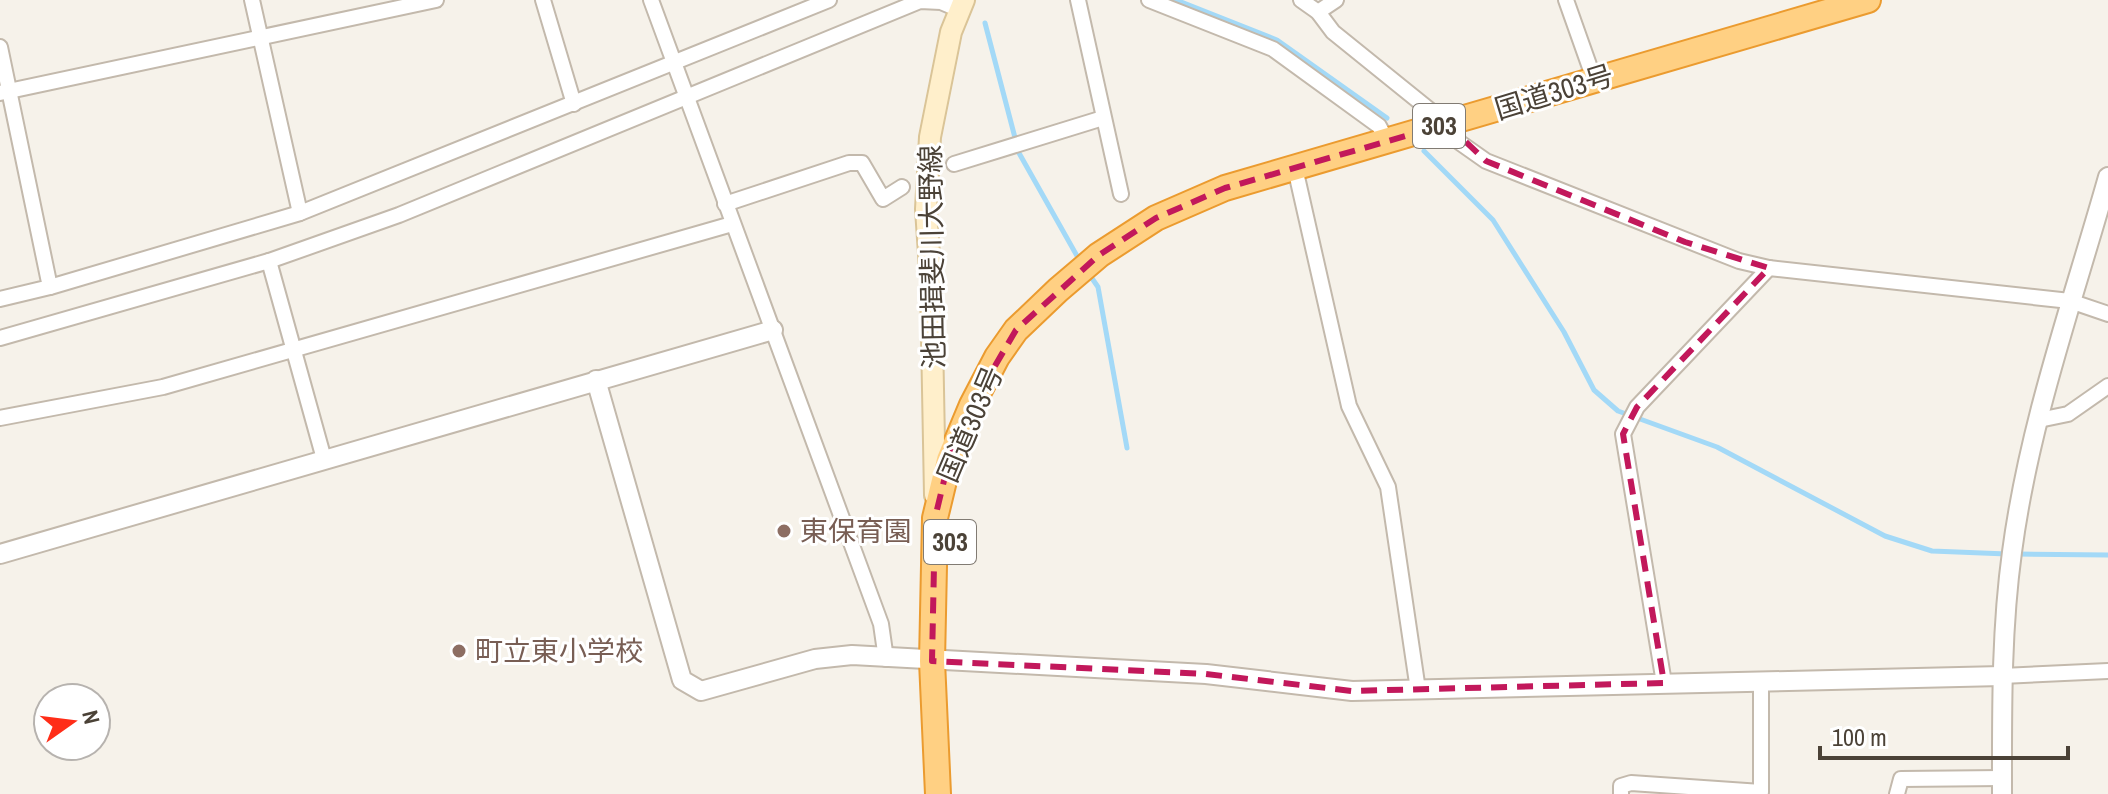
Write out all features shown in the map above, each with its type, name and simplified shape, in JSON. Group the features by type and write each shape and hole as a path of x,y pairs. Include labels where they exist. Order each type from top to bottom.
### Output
{"highway":[{"name":"国道303号","path":"938,794 940,661 935,518 949,460 972,405 1016,330 1099,255 1156,218 1225,188 1868,0"},
{"name":"国道303号","path":"953,794 940,661 950,520 963,465 985,407 1039,310"}],"main road":[{"name":"池田揖斐川大野線","path":"935,518 931,284 926,209 930,137 939,84 962,5"}],"street":[{"path":"252,0 300,213"},
{"path":"4,92 436,0"},
{"path":"543,0 574,104"},
{"path":"651,0 881,624 886,659"},
{"path":"0,299 300,213 829,0"},
{"path":"1078,0 1121,194"},
{"path":"1149,0 1273,49 1379,126 1387,141"},
{"path":"1301,0 1318,12 1333,32 1447,124 1459,142 1486,161 1685,242 1769,268 2070,301 2108,314"},
{"path":"1318,12 1336,0"},
{"path":"1566,0 1594,79"},
{"path":"0,338 269,261 399,215 920,1 962,5"},
{"path":"0,47 4,92 50,287"},
{"path":"954,164 1103,118"},
{"path":"725,204 849,163 862,163 883,199 902,187"},
{"path":"1295,168 1349,406 1388,487 1418,690"},
{"path":"1897,794 1901,779 2002,786 2002,676 2012,549 2039,420 2070,301 2104,207 2108,177"},
{"path":"0,418 163,387 732,224"},
{"path":"269,261 324,459"},
{"path":"1664,683 1623,434 1637,407 1769,268"},
{"path":"0,554 773,330"},
{"path":"596,380 682,680 701,691 815,659 852,655 1206,674 1352,691 2108,671"},
{"path":"2039,420 2068,414 2108,386"},
{"path":"1621,794 1621,786 1631,783 1721,792 1761,792 1761,680"}],"highlighted area":[{"path":"1447,124 1486,161 1685,242 1769,268 1637,407 1623,434 1664,683 1352,691 1206,674 932,661 935,518 949,460 972,405 1016,330 1099,255 1156,218 1225,188"}],"waterway":[{"path":"1176,0 1277,40 1387,118"},
{"path":"985,23 1019,153 1081,263"},
{"path":"1424,151 1493,220 1564,332 1594,390 1618,411 1717,447 1885,536 1932,551 2007,554"},
{"path":"1089,274 1098,287 1127,448"},
{"path":"2017,554 2108,555"}],"place":[{"name":"東保育園","path":"784,531"},
{"name":"町立東小学校","path":"459,651"}]}
